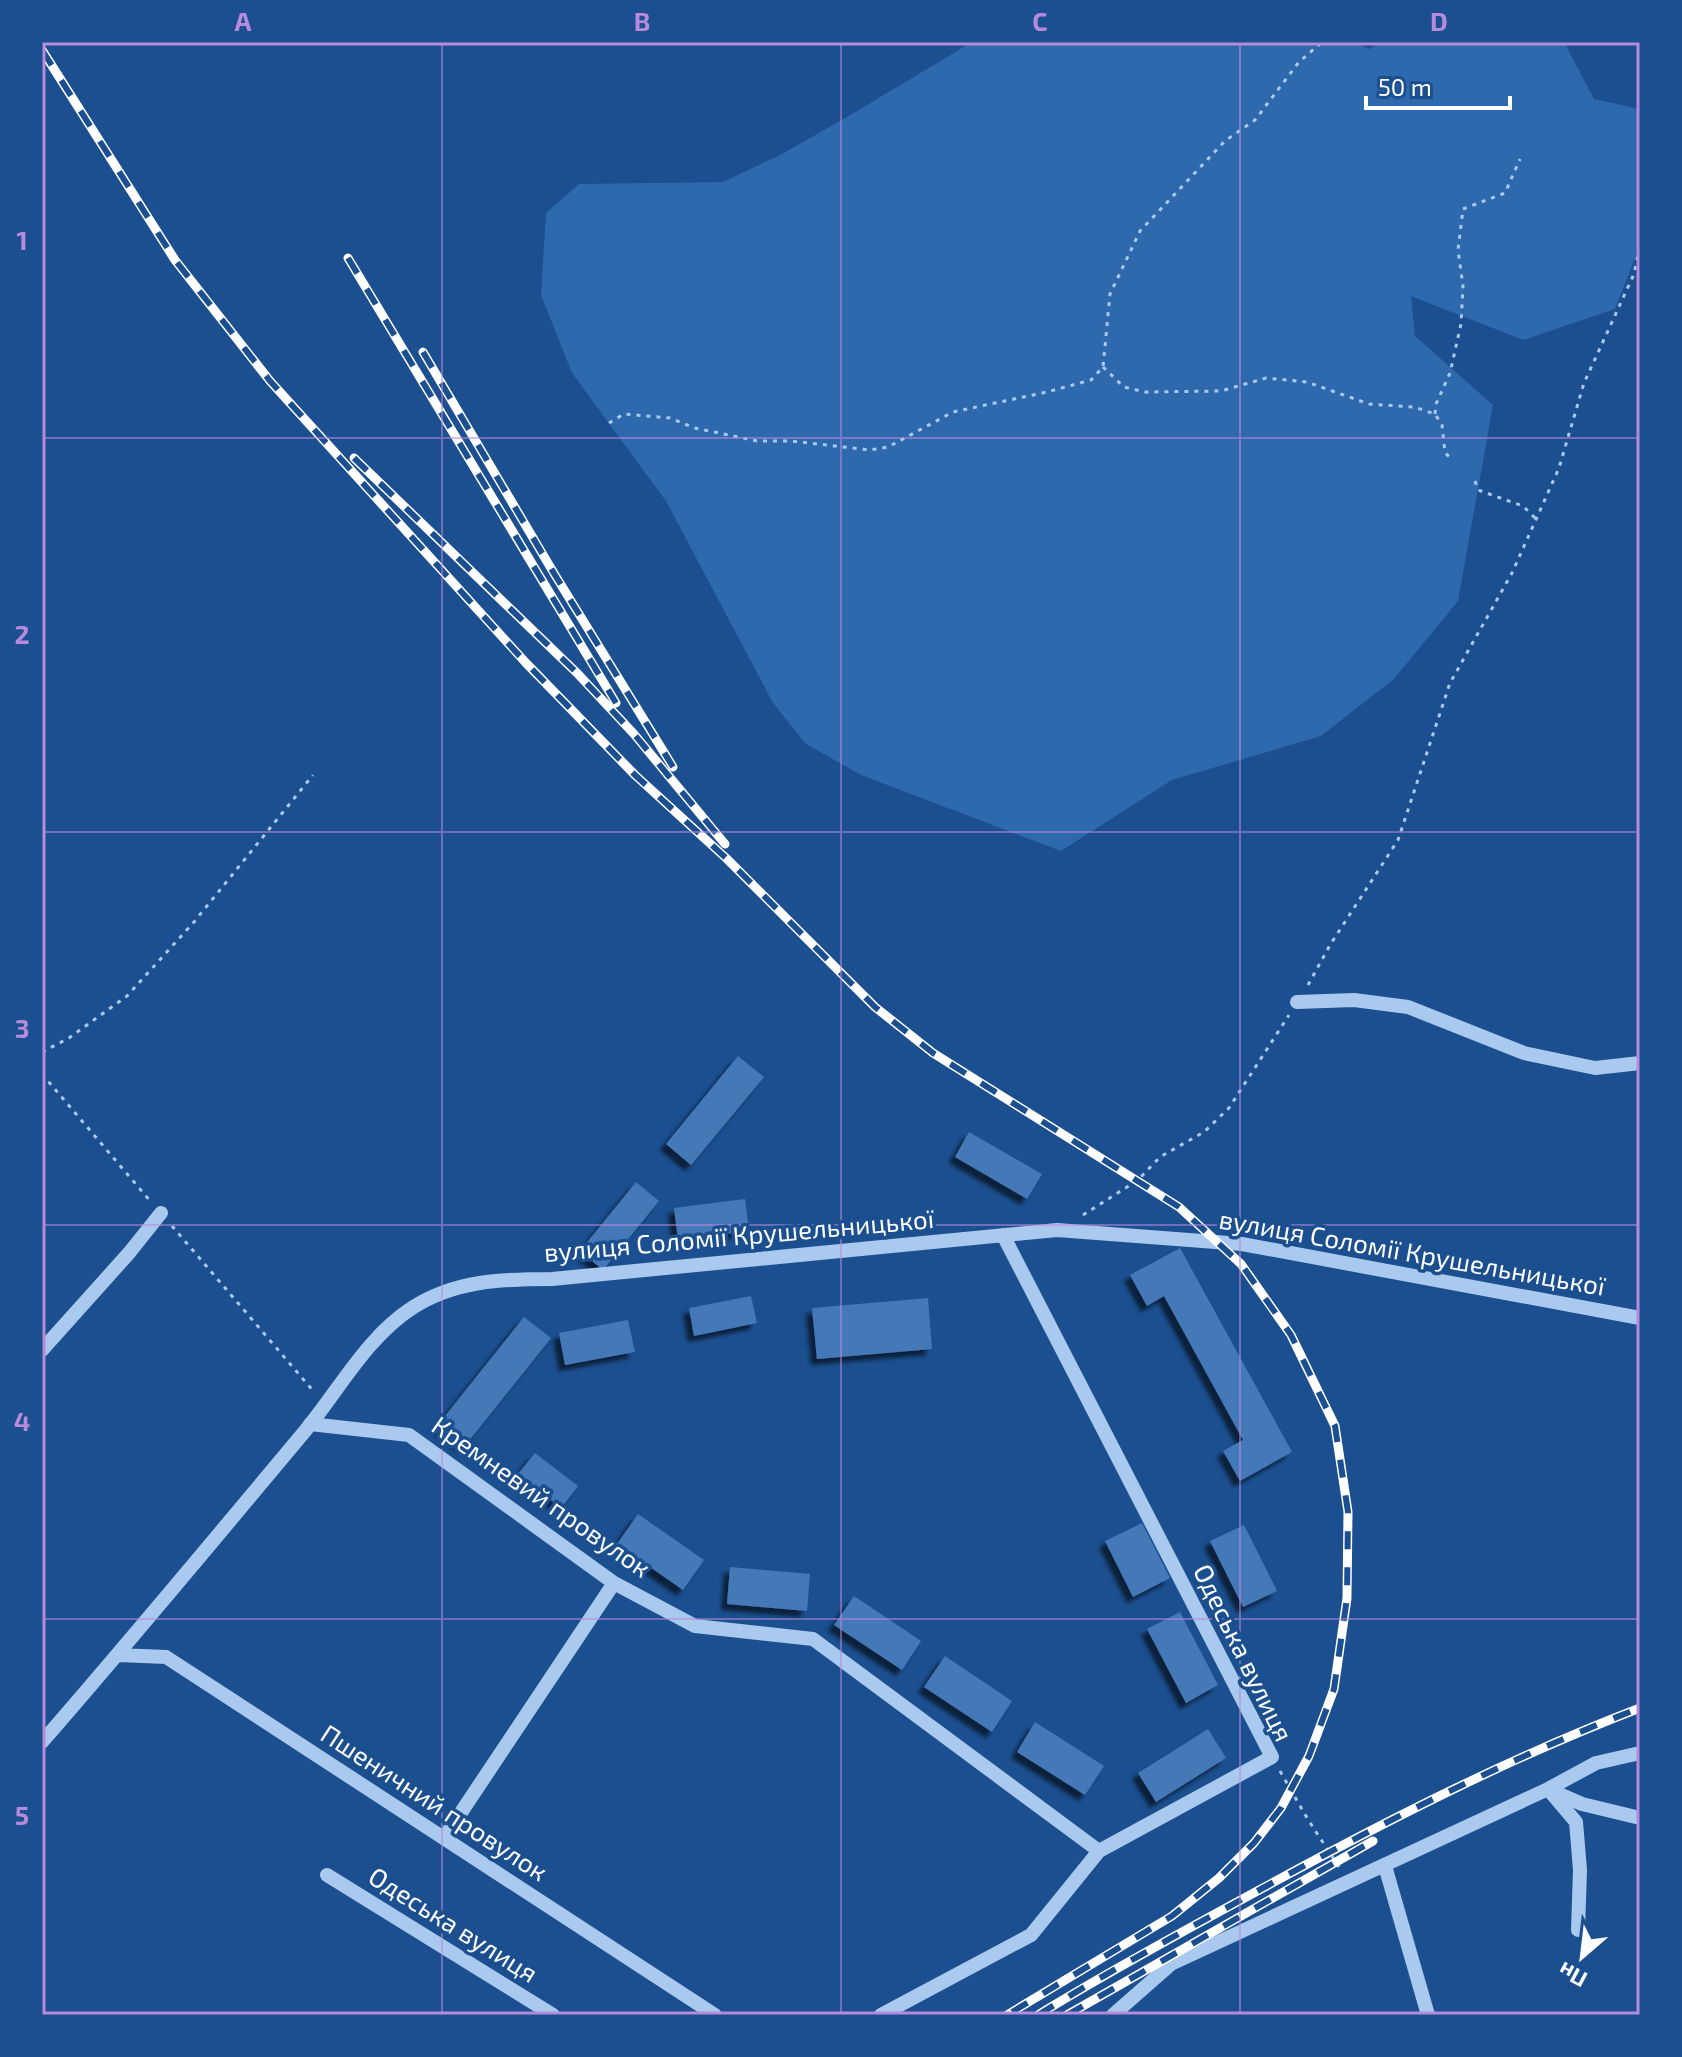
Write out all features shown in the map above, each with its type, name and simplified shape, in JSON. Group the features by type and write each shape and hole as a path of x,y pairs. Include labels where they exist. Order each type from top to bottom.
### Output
{"street":[{"path":"1297,1002 1354,1000 1408,1007 1524,1053 1595,1068 1640,1063"},
{"path":"42,1350 161,1213"},
{"name":"вулиця Соломії Крушельницької","path":"42,1742 119,1655 310,1424 384,1329 413,1307 449,1288 499,1279 552,1279 1057,1230 1242,1244 1640,1318"},
{"name":"Одеська вулиця","path":"881,2015 1031,1935 1099,1851 1272,1757 1003,1235"},
{"name":"Кремневий провулок","path":"310,1424 409,1435 614,1583 695,1626 813,1639 1099,1851"},
{"path":"444,1838 614,1583"},
{"name":"Пшеничний провулок","path":"119,1655 166,1657 715,2015"},
{"path":"1113,2015 1171,1964 1548,1789 1596,1763 1640,1753"},
{"path":"1548,1789 1582,1804 1640,1818"},
{"path":"1548,1789 1576,1822 1580,1870 1578,1930"},
{"path":"1385,1866 1428,2015"},
{"name":"Одеська вулиця","path":"327,1875 553,2015"}],"path":[{"path":"609,423 624,414 645,415 670,418 695,428 757,441 791,441 870,450 888,447 953,412 1091,380 1103,367 1110,294 1140,231 1225,141 1255,120 1299,62 1322,42"},
{"path":"1452,459 1445,453 1442,425 1435,414 1436,404 1450,373 1461,324 1463,286 1458,250 1463,209 1505,193 1520,159"},
{"path":"1084,1214 1138,1180 1160,1157 1204,1132 1229,1108 1398,840 1450,683 1512,573 1536,519 1567,446 1584,383 1634,274 1640,245"},
{"path":"1103,367 1124,387 1145,392 1221,391 1266,378 1307,382 1369,404 1414,407 1435,414"},
{"path":"1475,481 1478,490 1523,506 1536,519"},
{"path":"42,1052 69,1038 127,996 194,922 313,775"},
{"path":"42,1074 325,1405"},
{"path":"1272,1757 1347,1883"}],"shaded area":[{"path":"972,42 1355,42 1369,49 1383,42 1564,42 1594,99 1640,109 1640,245 1615,309 1523,340 1411,296 1415,336 1493,405 1458,601 1394,679 1321,736 1172,780 1061,851 861,775 806,744 773,703 666,501 572,373 541,295 546,213 579,184 723,182 835,124"}],"building":[{"path":"738,1056 764,1077 691,1165 666,1144"},
{"path":"969,1132 1042,1174 1027,1199 955,1157"},
{"path":"636,1182 659,1201 603,1270 580,1251"},
{"path":"745,1199 749,1231 678,1240 674,1208"},
{"path":"1180,1248 1292,1452 1240,1481 1223,1451 1243,1440 1164,1296 1147,1306 1130,1275"},
{"path":"751,1296 757,1323 694,1336 689,1308"},
{"path":"928,1298 932,1349 817,1359 812,1308"},
{"path":"524,1317 551,1338 464,1447 437,1426"},
{"path":"628,1320 635,1352 565,1365 559,1333"},
{"path":"535,1453 578,1486 561,1508 518,1474"},
{"path":"638,1514 704,1560 683,1590 617,1544"},
{"path":"1142,1523 1170,1578 1133,1597 1105,1541"},
{"path":"1244,1525 1277,1591 1243,1607 1210,1541"},
{"path":"730,1567 810,1574 807,1611 727,1604"},
{"path":"854,1596 921,1641 902,1670 834,1625"},
{"path":"1180,1612 1218,1685 1186,1703 1147,1629"},
{"path":"945,1656 1012,1701 992,1732 924,1687"},
{"path":"1035,1722 1104,1766 1085,1795 1017,1752"},
{"path":"1208,1729 1226,1758 1156,1802 1138,1773"}],"railway":[{"path":"42,50 175,260 270,381 526,663 635,775 726,858 875,1007 933,1053 1179,1207 1241,1264 1291,1335 1335,1426 1348,1512 1347,1598 1334,1689 1309,1756 1281,1808 1254,1843 1219,1878 1172,1916 1007,2015"},
{"path":"348,258 616,703"},
{"path":"423,352 673,767"},
{"path":"354,458 577,673 634,734 725,844"},
{"path":"1038,2015 1177,1935 1400,1815 1543,1748 1640,1708"},
{"path":"1067,2015 1373,1841"}]}
